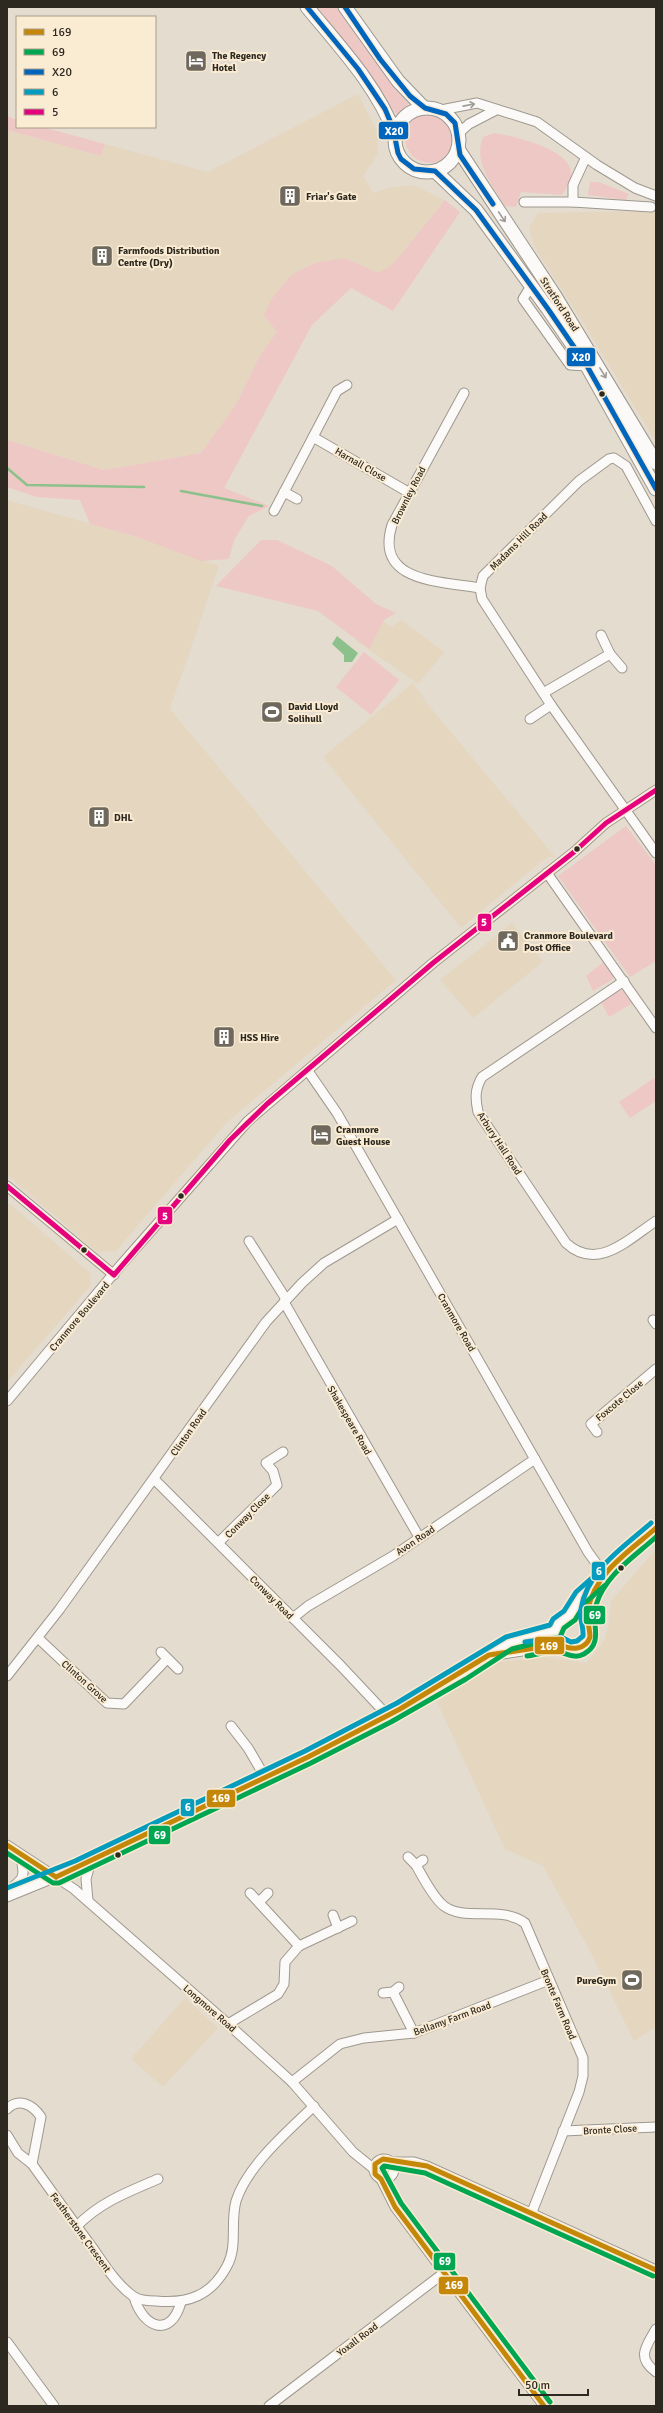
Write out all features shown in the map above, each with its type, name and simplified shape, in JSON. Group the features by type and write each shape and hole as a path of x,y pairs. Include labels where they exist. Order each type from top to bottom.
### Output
{"highway":[{"path":"307,7 374,92 386,111 395,134 395,147 405,163 413,169 423,172 435,171 449,163 458,149 459,133 452,120 441,110 423,107 405,116 395,134"},
{"path":"345,7 387,66 423,107"},
{"name":"Stratford Road","path":"458,149 559,302 656,463"},
{"name":"Stratford Road","path":"435,171 476,210 587,366 656,489"}],"main road":[{"path":"569,1616 581,1597 656,1528"},
{"path":"489,1655 561,1644 570,1649 580,1648 585,1645 590,1634 587,1622 592,1594 601,1578"},
{"path":"7,1896 56,1877 91,1861 265,1778 388,1716 463,1673 509,1643 556,1631 563,1619 569,1616 579,1616 587,1622"},
{"path":"556,1631 561,1644"}],"street":[{"path":"441,110 477,104 537,122 586,157 635,188 656,196"},
{"path":"459,133 469,124 496,110"},
{"path":"573,202 573,185 586,157"},
{"path":"524,202 573,202 651,206"},
{"path":"274,511 337,391 347,385"},
{"name":"Brownley Road","path":"464,393 408,492 388,537 389,551 395,565 406,573 420,578 480,588"},
{"name":"Harnall Close","path":"313,436 408,492"},
{"name":"Madams Hill Road","path":"480,588 483,576 579,481 609,459 614,458 626,466 656,521"},
{"path":"284,492 297,499"},
{"path":"480,588 482,599 545,692 551,705 656,853"},
{"path":"600,635 610,654 622,668"},
{"path":"545,692 610,654"},
{"path":"530,719 551,705"},
{"name":"Cranmore Boulevard","path":"7,1401 230,1140 267,1104 308,1071 433,963 625,809 656,790"},
{"path":"547,873 656,1028"},
{"name":"Arbury Hall Road","path":"624,981 489,1072 478,1084 476,1101 478,1112 566,1243 573,1250 584,1255 605,1253 656,1221"},
{"name":"Cranmore Road","path":"308,1071 337,1113 535,1459 601,1578"},
{"path":"7,1186 114,1275"},
{"name":"Clinton Road","path":"7,1676 38,1638 189,1432 247,1346 285,1300 324,1263 398,1219"},
{"name":"Shakespeare Road","path":"249,1241 285,1300 419,1537"},
{"name":"Foxcote Close","path":"597,1432 591,1424 656,1369"},
{"name":"Conway Close","path":"219,1542 277,1485 273,1471 266,1463 283,1452"},
{"name":"Avon Road","path":"293,1618 308,1606 419,1537 535,1459"},
{"name":"Conway Road","path":"154,1479 219,1542 388,1716"},
{"name":"Clinton Grove","path":"38,1638 107,1703 115,1705 124,1704 164,1655 178,1668"},
{"path":"231,1726 248,1748 265,1778"},
{"name":"Longmore Road","path":"7,1845 56,1877 88,1901 292,2082 353,2152 376,2165 375,2174 388,2176"},
{"path":"7,1891 21,1882 24,1873 20,1854"},
{"name":"Bronte Farm Road","path":"408,1857 419,1863 442,1905 451,1911 508,1915 525,1923 584,2066 580,2092 532,2212"},
{"path":"88,1901 86,1878 91,1861"},
{"path":"259,1902 268,1892"},
{"path":"250,1893 299,1946"},
{"path":"333,1915 338,1928"},
{"path":"228,2024 278,1994 284,1984 285,1962 299,1946 352,1921"},
{"name":"Bellamy Farm Road","path":"292,2082 340,2044 364,2038 414,2033 549,1980"},
{"path":"383,1993 396,1989 414,2033"},
{"path":"7,2109 12,2104 23,2103 32,2106 41,2117 32,2164"},
{"path":"134,2297 150,2301 181,2302 200,2294 216,2284 227,2266 233,2248 234,2214 236,2202 246,2181 280,2139 314,2106"},
{"name":"Bronte Close","path":"563,2132 656,2127"},
{"name":"Featherstone Crescent","path":"7,2134 18,2153 32,2164 111,2273 134,2297 138,2310 146,2321 156,2325 166,2324 177,2316 181,2302"},
{"path":"376,2165 386,2159 391,2162 414,2162 427,2166 532,2212 656,2270"},
{"path":"391,2162 388,2176 389,2194 395,2207 544,2406"},
{"path":"388,2176 412,2167 435,2170"},
{"path":"77,2226 105,2203 158,2179"},
{"name":"Yoxall Road","path":"269,2406 445,2272"},
{"path":"656,2328 645,2348 644,2355 647,2365 656,2372"},
{"path":"7,2342 54,2406"}],"shaded area":[{"path":"313,7 338,7 409,104 397,115 358,62"},
{"path":"358,94 377,131 378,154 363,176 373,193 389,188 413,185 445,200 394,263 379,274 345,258 259,357 237,403 201,453 104,470 7,440 7,130 101,156 105,144 208,172"},
{"path":"430,113 440,115 448,120 453,128 455,138 453,148 448,156 440,161 430,163 420,161 412,156 407,148 405,138 407,128 412,120 420,115"},
{"path":"7,116 16,120 16,128 46,128 105,144 101,156 7,130"},
{"path":"494,133 526,140 551,150 561,156 568,164 571,172 570,181 562,195 521,192 516,207 505,206 485,173 480,156 483,137"},
{"path":"590,182 599,182 629,194 626,200 588,195"},
{"path":"445,200 460,212 393,311 351,288 312,325 224,488 269,506 249,516 234,540 229,559 201,561 137,537 90,524 80,500 37,497 7,487 7,440 104,470 201,453 237,403 259,357 277,332 264,315 271,300 291,275 315,263 345,258 379,273 394,263"},
{"path":"656,211 656,442 584,324 534,246 529,228 538,213"},
{"path":"7,500 137,537 219,566 170,709 396,980 226,1123 116,1251 97,1252 7,1175"},
{"path":"261,540 277,540 332,566 376,604 396,613 384,620 369,649 318,611 216,586"},
{"path":"380,619 392,627 401,620 444,652 418,684 357,641"},
{"path":"337,636 358,653 352,662 344,662 344,655 332,644"},
{"path":"364,652 399,680 371,715 336,687"},
{"path":"413,683 430,707 555,857 548,857 541,862 461,928 323,757"},
{"path":"626,826 656,865 656,961 630,977 558,876"},
{"path":"512,923 543,962 473,1018 440,980"},
{"path":"605,961 614,975 613,979 593,991 586,976"},
{"path":"619,990 623,991 633,1003 609,1017 601,1002"},
{"path":"654,1078 656,1081 656,1101 630,1118 619,1102"},
{"path":"7,1204 10,1204 90,1273 91,1285 7,1382"},
{"path":"656,1549 656,2027 634,2041 590,1951 543,1866 505,1849 437,1702 499,1662 545,1657 586,1663 604,1641 608,1626 611,1601"},
{"path":"185,1998 218,2028 163,2087 131,2059"}],"waterway":[{"path":"7,468 27,485 144,487"},
{"path":"181,491 262,506"}],"transit line":[{"name":"X20","path":"307,7 358,69 385,109 393,128 398,153 401,159 414,169 435,171 476,210 548,309 587,366 656,489"},
{"name":"X20","path":"345,7 380,59 410,96 425,108 446,114 455,123 460,155 493,204"},
{"name":"5","path":"7,1186 114,1275 230,1140 267,1104 433,963 574,852 606,823 656,790"},
{"name":"6","path":"525,1642 561,1637 571,1642 577,1641 583,1636 581,1609 591,1582 608,1560 651,1523"},
{"name":"169","path":"56,1877 308,1757 400,1709 489,1655 561,1644 569,1648 577,1648 585,1645 590,1637 588,1610 598,1585 614,1564 656,1528"},
{"name":"69","path":"527,1656 553,1651 578,1656 584,1654 590,1649 594,1644 596,1632 595,1612 600,1594 621,1567 656,1537"},
{"name":"6","path":"7,1888 75,1861 305,1751 397,1703 506,1637 550,1625 553,1619 564,1611 576,1592 594,1576"},
{"name":"69","path":"7,1853 53,1883 59,1883 311,1763 391,1722 466,1679 512,1649 560,1637 564,1628 575,1620 586,1602 604,1586"},
{"name":"169","path":"7,1845 56,1877"},
{"name":"169","path":"544,2406 395,2207 381,2179 375,2174 375,2164 383,2159 427,2166 656,2270"},
{"name":"69","path":"550,2402 401,2203 382,2168 384,2166 425,2173 653,2276"}],"place":[{"name":"The Regency Hotel","path":"196,61"},
{"name":"Friar's Gate","path":"290,196"},
{"name":"Farmfoods Distribution Centre (Dry)","path":"102,256"},
{"name":"David Lloyd Solihull","path":"272,712"},
{"name":"DHL","path":"99,817"},
{"name":"Cranmore Boulevard Post Office","path":"508,941"},
{"name":"HSS Hire","path":"224,1037"},
{"name":"Cranmore Guest House","path":"321,1135"},
{"name":"PureGym","path":"632,1980"}]}
